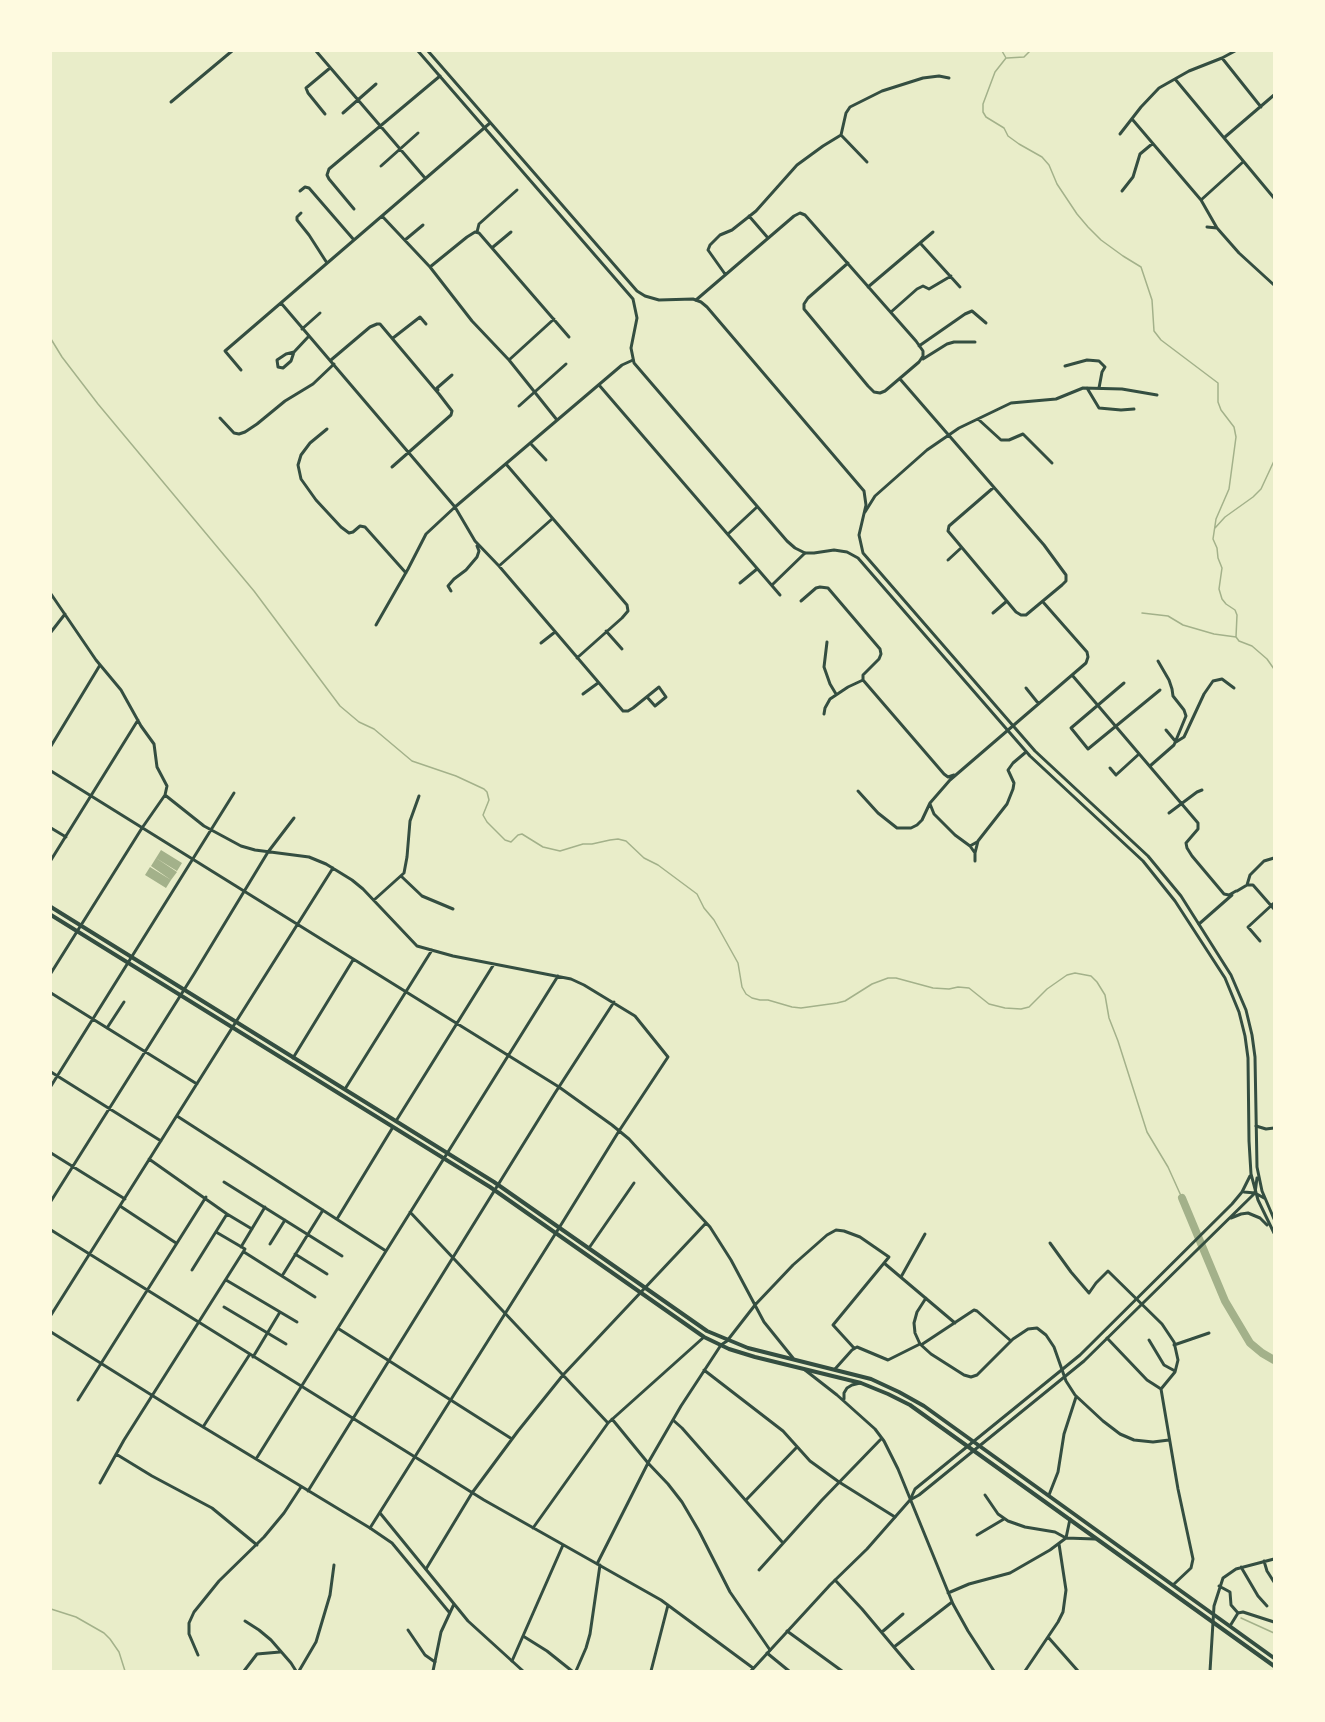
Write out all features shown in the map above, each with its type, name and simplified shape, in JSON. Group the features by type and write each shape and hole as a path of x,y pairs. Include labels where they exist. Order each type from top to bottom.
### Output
{"main road":[{"path":"51,907 499,1185 701,1328 747,1348 872,1379 907,1396 974,1441 1274,1658"},
{"path":"51,915 495,1191 704,1337 755,1357 861,1383 910,1405 1274,1666"},
{"path":"1070,1520 1072,1513"}],"street":[{"path":"171,102 232,51"},
{"path":"316,51 425,178"},
{"path":"418,51 633,299 637,318 631,348 633,360 638,368 789,543 805,553 834,549 856,557 1026,752 1150,869 1175,901 1225,978 1237,1005 1245,1036 1248,1068 1251,1174 1255,1193 1274,1233"},
{"path":"51,1230 472,1493 668,1605 752,1670 910,1500 1084,1361 1255,1193 1258,1173 1255,1057 1246,1010 1232,975 1181,896 1156,864 1044,760 863,553 859,536 866,501 861,487 707,307 696,300 659,300 637,291 428,51"},
{"path":"1120,134 1159,88 1202,64 1235,51"},
{"path":"1222,58 1261,107"},
{"path":"325,114 306,88 330,68"},
{"path":"354,209 329,179 328,171 440,76"},
{"path":"725,274 708,250 710,245 720,235 732,230 767,201 797,165 841,135 846,113 850,107 882,91 923,78 939,76 949,78"},
{"path":"1175,79 1274,198"},
{"path":"343,113 376,84"},
{"path":"1225,137 1274,94"},
{"path":"1132,119 1201,200 1218,228 1239,253 1274,285"},
{"path":"241,370 225,351 490,123"},
{"path":"381,166 418,133"},
{"path":"841,135 867,162"},
{"path":"1122,191 1133,177 1140,154 1152,144"},
{"path":"1201,200 1243,162"},
{"path":"300,191 309,187 354,240"},
{"path":"430,267 467,237 477,232 479,225 517,190"},
{"path":"301,213 297,218 298,221 327,263"},
{"path":"696,300 800,213 805,215 920,346 923,351 921,360"},
{"path":"382,216 430,267 472,321 508,360 557,420"},
{"path":"749,216 768,238"},
{"path":"405,240 423,225"},
{"path":"1207,228 1218,228"},
{"path":"477,232 493,247 569,337"},
{"path":"493,247 511,232"},
{"path":"868,287 933,232"},
{"path":"920,243 960,287"},
{"path":"848,263 808,298 804,309 874,392 885,391 921,360 947,344 975,342"},
{"path":"891,312 917,289 923,286 929,289 951,276"},
{"path":"280,303 456,507 479,551 466,570 448,586 451,591"},
{"path":"920,346 972,311 986,323"},
{"path":"302,328 320,313"},
{"path":"392,338 420,317 426,324"},
{"path":"508,360 554,319"},
{"path":"331,360 357,337 380,324 452,411 451,416 392,466"},
{"path":"294,352 277,360 278,367 283,368 291,361 294,352 309,336"},
{"path":"376,625 426,534 622,365 633,360"},
{"path":"1065,366 1087,360 1099,361 1105,367 1101,372 1098,388"},
{"path":"220,418 234,433 245,432 285,401 313,384 334,364"},
{"path":"519,406 566,364"},
{"path":"439,394 437,388 452,375"},
{"path":"900,379 1044,546 1066,575 1066,580 1026,615 1021,615 1007,601 948,531 949,526 993,488"},
{"path":"599,385 780,595"},
{"path":"863,516 874,496 927,450 948,435 1011,403 1056,399 1083,388 1122,388 1157,395"},
{"path":"1087,388 1099,408 1134,409"},
{"path":"978,419 1001,440 1009,440 1023,434 1052,463"},
{"path":"327,429 310,443 301,455 298,465 301,479 316,500 341,527 351,533 360,526 365,527 406,573"},
{"path":"531,444 546,460"},
{"path":"506,464 627,605 627,611 622,618 577,658"},
{"path":"727,534 757,507"},
{"path":"499,566 552,519"},
{"path":"475,541 623,711 633,708 659,687 666,697 656,706 647,697"},
{"path":"948,560 962,549"},
{"path":"772,585 805,553"},
{"path":"741,583 758,569"},
{"path":"801,601 816,588 828,588 880,649 879,659 863,675 864,680 944,774 948,777 958,773"},
{"path":"51,594 100,666 121,690 155,746 157,767 167,786 165,795 51,973"},
{"path":"993,613 1007,601"},
{"path":"858,791 878,813 897,828 903,829 917,825 930,803 950,780 1086,663 1087,652 1043,602"},
{"path":"51,632 65,614"},
{"path":"606,631 622,649"},
{"path":"541,644 555,632"},
{"path":"827,642 824,667 836,694"},
{"path":"1158,661 1172,689 1173,696 1186,716 1176,742"},
{"path":"51,746 100,666"},
{"path":"1072,675 1198,823 1198,829 1186,843 1187,848 1224,894 1224,902"},
{"path":"824,714 830,699 864,680"},
{"path":"1150,766 1184,737 1204,694 1214,681 1222,680 1234,688"},
{"path":"583,694 598,682"},
{"path":"1124,683 1071,728 1088,749 1160,690"},
{"path":"1026,688 1039,704"},
{"path":"51,860 138,720"},
{"path":"1166,730 1176,742"},
{"path":"970,846 978,841 1007,804 1014,783 1008,770 1026,752"},
{"path":"1110,768 1116,775 1139,754"},
{"path":"51,771 559,1087 619,1131 706,1223 731,1260 769,1329 794,1360"},
{"path":"1169,813 1181,802 1202,790"},
{"path":"51,1086 234,793"},
{"path":"165,795 211,831 241,846 315,859 333,868 357,884 417,946 578,981 636,1016 668,1058 619,1131 370,1528"},
{"path":"374,900 401,876 405,866 412,814 419,796"},
{"path":"930,803 934,814 975,853"},
{"path":"51,1201 268,852 294,818"},
{"path":"51,828 66,837"},
{"path":"975,861 978,841"},
{"path":"1247,885 1250,875 1264,861 1274,858"},
{"path":"51,1315 333,868"},
{"path":"401,876 422,896 453,909"},
{"path":"1224,894 1229,895 1247,885 1253,885 1273,906 1248,927 1260,942"},
{"path":"1199,924 1236,891"},
{"path":"345,1089 432,950"},
{"path":"293,1058 353,960"},
{"path":"396,1121 494,964"},
{"path":"255,1459 558,976"},
{"path":"51,993 197,1084"},
{"path":"107,1028 124,1002"},
{"path":"308,1491 614,1002"},
{"path":"51,1072 161,1141"},
{"path":"177,1116 386,1251"},
{"path":"1256,1126 1266,1129 1274,1128"},
{"path":"337,1219 393,1127"},
{"path":"51,1152 124,1199"},
{"path":"149,1159 227,1214 252,1228"},
{"path":"1258,1173 1264,1198 1274,1219"},
{"path":"910,1500 915,1489 1080,1355 1242,1192 1251,1174"},
{"path":"224,1182 342,1256"},
{"path":"589,1249 634,1183"},
{"path":"1242,1192 1255,1193 1264,1198"},
{"path":"78,1400 206,1197"},
{"path":"120,1206 177,1243"},
{"path":"241,1247 265,1207"},
{"path":"282,1276 323,1210"},
{"path":"411,1212 608,1423"},
{"path":"192,1270 227,1214"},
{"path":"1229,1219 1241,1214 1255,1215 1274,1233"},
{"path":"270,1244 285,1220"},
{"path":"426,1569 472,1493 563,1375 706,1223"},
{"path":"523,1636 574,1671 586,1648 590,1634 598,1565 648,1463 673,1420 721,1345 800,1257 833,1231 840,1230 860,1238 889,1257 833,1325 854,1348"},
{"path":"216,1232 315,1297"},
{"path":"901,1277 925,1234"},
{"path":"1050,1243 1089,1293 1108,1270 1162,1324 1174,1345 1178,1360 1175,1371 1161,1389 1193,1563 1191,1569 1173,1585"},
{"path":"100,1483 152,1395 244,1251"},
{"path":"295,1254 327,1274"},
{"path":"884,1263 955,1323"},
{"path":"226,1280 297,1322"},
{"path":"926,1298 917,1312 914,1323 915,1333 921,1345 931,1354 964,1375 971,1377 981,1371 1011,1341 1035,1327 1046,1335 1054,1347 1065,1377 1076,1396 1108,1425 1127,1438 1148,1442 1169,1440"},
{"path":"224,1307 286,1344"},
{"path":"835,1369 854,1348 859,1347 888,1360 921,1345 971,1311 976,1310 1011,1341"},
{"path":"203,1427 280,1312"},
{"path":"338,1328 512,1439"},
{"path":"51,1332 392,1543 449,1612"},
{"path":"1174,1345 1209,1333"},
{"path":"533,1528 608,1423 704,1337"},
{"path":"1107,1338 1147,1380 1161,1389"},
{"path":"1149,1340 1164,1365 1175,1371"},
{"path":"803,1369 844,1401 882,1438 898,1469 952,1602 994,1671"},
{"path":"704,1370 783,1431 810,1461 839,1482 895,1516"},
{"path":"844,1401 847,1388 861,1383"},
{"path":"1049,1496 1058,1472 1064,1434 1076,1396"},
{"path":"612,1419 682,1502 730,1592 768,1651 789,1671"},
{"path":"673,1420 783,1543"},
{"path":"759,1570 882,1438"},
{"path":"746,1500 797,1447"},
{"path":"116,1454 212,1508 257,1545"},
{"path":"198,1655 189,1634 189,1623 194,1612 219,1581 257,1545 278,1521 302,1487"},
{"path":"985,1495 1004,1519 1025,1527 1055,1532 1066,1538 1097,1539"},
{"path":"380,1513 468,1621 523,1671"},
{"path":"977,1535 1004,1519"},
{"path":"948,1593 969,1584 1010,1573 1059,1544 1066,1538 1070,1520"},
{"path":"1025,1671 1062,1616 1066,1603 1059,1544"},
{"path":"512,1661 563,1545"},
{"path":"1210,1671 1215,1600 1219,1586 1226,1575 1241,1567 1274,1558"},
{"path":"1264,1561 1274,1582"},
{"path":"245,1621 265,1634 297,1671 316,1642 330,1595 334,1565"},
{"path":"1241,1567 1258,1596 1267,1606"},
{"path":"835,1580 914,1671"},
{"path":"1219,1586 1230,1592 1231,1605 1238,1613"},
{"path":"894,1647 952,1602"},
{"path":"434,1671 441,1632 454,1604"},
{"path":"651,1671 668,1605"},
{"path":"1238,1613 1243,1612 1274,1622"},
{"path":"1230,1626 1238,1613"},
{"path":"882,1632 903,1614"},
{"path":"408,1630 422,1652 435,1662"},
{"path":"787,1631 842,1671"},
{"path":"1048,1637 1078,1671"},
{"path":"244,1671 257,1654 280,1652"}],"shaded area":[{"path":"161,850 182,863 177,871 156,858"},
{"path":"156,858 177,872 171,880 151,866"},
{"path":"150,867 171,880 166,888 145,875"}],"waterway":[{"path":"1002,51 1006,58 995,72 983,104 986,117 1004,128 1008,136 1019,144 1042,157 1049,165 1057,184 1088,227 1101,240 1141,267 1152,300 1154,331 1161,340 1218,383 1218,402 1234,427 1236,437 1229,489 1216,519 1213,539 1222,568 1219,589 1222,599 1235,610 1237,615 1236,637 1239,641 1252,646 1267,659 1274,669"},
{"path":"1007,58 1024,57 1030,51"},
{"path":"51,339 98,404 254,591 340,706 359,722 374,729 412,761 456,776 484,789 489,800 483,815 505,840 511,842 522,834 543,847 560,851 583,844 618,839 626,841 644,858 658,865 697,894 738,963 742,987 746,994 760,1000 801,1008 837,1003 845,1001 872,984 888,978 896,978 933,988 969,988 989,1004 1021,1009 1029,1007 1047,989 1067,975 1075,973 1091,976 1105,995 1109,1018 1147,1132 1168,1167 1182,1198"},
{"path":"1215,528 1225,517 1261,489 1274,461"},
{"path":"1142,613 1168,616 1183,625 1214,634 1236,637"},
{"path":"1182,1198 1225,1301 1250,1343 1274,1360"},
{"path":"51,1609 76,1617 104,1633 119,1652 125,1671"},
{"path":"1241,1618 1274,1633"}]}
